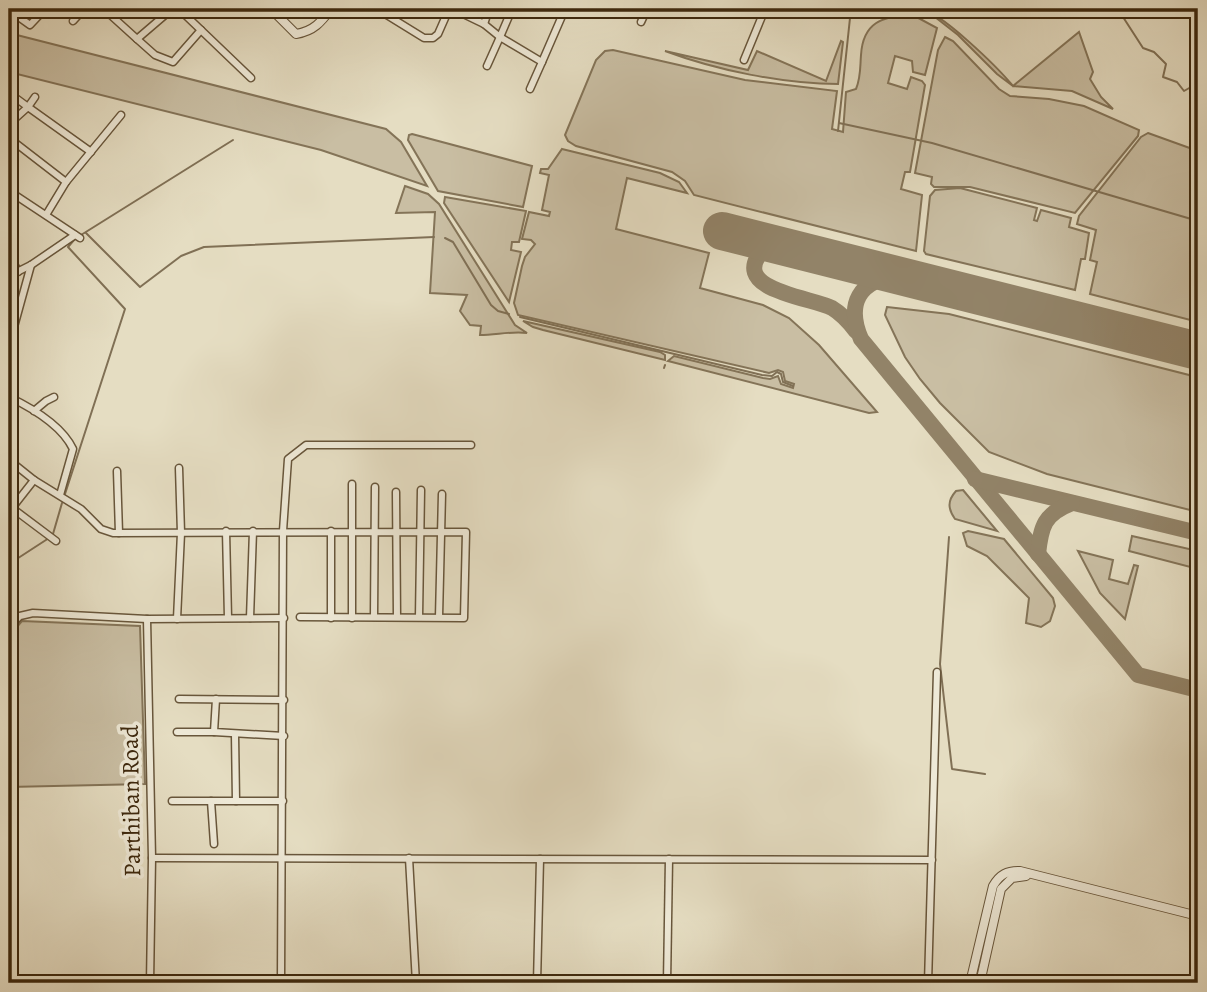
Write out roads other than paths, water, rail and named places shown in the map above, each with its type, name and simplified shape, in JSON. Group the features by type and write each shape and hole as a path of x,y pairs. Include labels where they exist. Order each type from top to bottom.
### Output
{"street":[{"path":"9,10 30,25 45,9"},
{"path":"73,21 84,9"},
{"path":"106,9 155,55 173,62 201,30"},
{"path":"137,39 172,9"},
{"path":"179,9 251,78"},
{"path":"271,9 296,34 319,25 331,9"},
{"path":"377,9 424,38 438,34 451,9 484,24 500,37 542,62"},
{"path":"484,24 489,9"},
{"path":"487,66 512,9"},
{"path":"530,89 565,9"},
{"path":"641,22 647,9"},
{"path":"744,60 765,9"},
{"path":"9,93 91,152"},
{"path":"9,124 35,97"},
{"path":"46,215 66,182 121,115"},
{"path":"9,138 66,182"},
{"path":"9,191 77,236 9,276"},
{"path":"9,253 18,272"},
{"path":"9,345 31,265"},
{"path":"9,397 34,411 67,436 73,449 60,495"},
{"path":"34,411 54,397"},
{"path":"281,983 283,531 288,459 306,445 471,445"},
{"path":"9,460 34,480 81,509 101,529 119,533 466,532 464,618 300,617"},
{"path":"177,619 181,533 180,468"},
{"path":"117,471 119,533"},
{"path":"34,480 10,508 56,541"},
{"path":"352,484 352,618"},
{"path":"374,617 375,487"},
{"path":"419,617 421,490"},
{"path":"396,492 397,617"},
{"path":"439,618 442,494"},
{"path":"226,531 228,618"},
{"path":"250,618 253,531"},
{"path":"331,531 331,618"},
{"path":"9,627 26,614 147,619 284,618"},
{"name":"Parthiban Road","path":"147,619 152,858 150,983"},
{"path":"928,983 937,673"},
{"path":"179,698 284,700"},
{"path":"214,732 216,699"},
{"path":"177,732 284,736"},
{"path":"235,734 236,801"},
{"path":"172,801 283,801"},
{"path":"211,801 214,844"},
{"path":"152,858 932,860"},
{"path":"409,858 416,983"},
{"path":"537,983 540,859"},
{"path":"667,983 669,859"},
{"path":"971,983 993,886 998,877 1008,871 1020,870 1198,916"},
{"path":"980,983 1001,889 1012,878 1022,875 1198,921"}],"waterway":[{"path":"838,131 850,18 861,9"},
{"path":"954,9 959,13 962,9"},
{"path":"999,9 1008,17 1021,9"},
{"path":"1107,9 1123,17 1143,48 1154,52 1166,64 1163,77 1177,82 1184,91 1198,83"},
{"path":"839,123 932,143 1198,221"},
{"path":"81,235 233,140"},
{"path":"86,233 140,287 181,256 204,247 434,237"},
{"path":"445,238 453,242 491,305 498,311 509,314"},
{"path":"65,494 125,309 68,247 74,240"},
{"path":"520,317 762,375 772,376 777,372 781,374 783,382 793,386"},
{"path":"53,534 62,503"},
{"path":"949,537 940,664 952,769 985,774"},
{"path":"9,564 49,538"}]}
